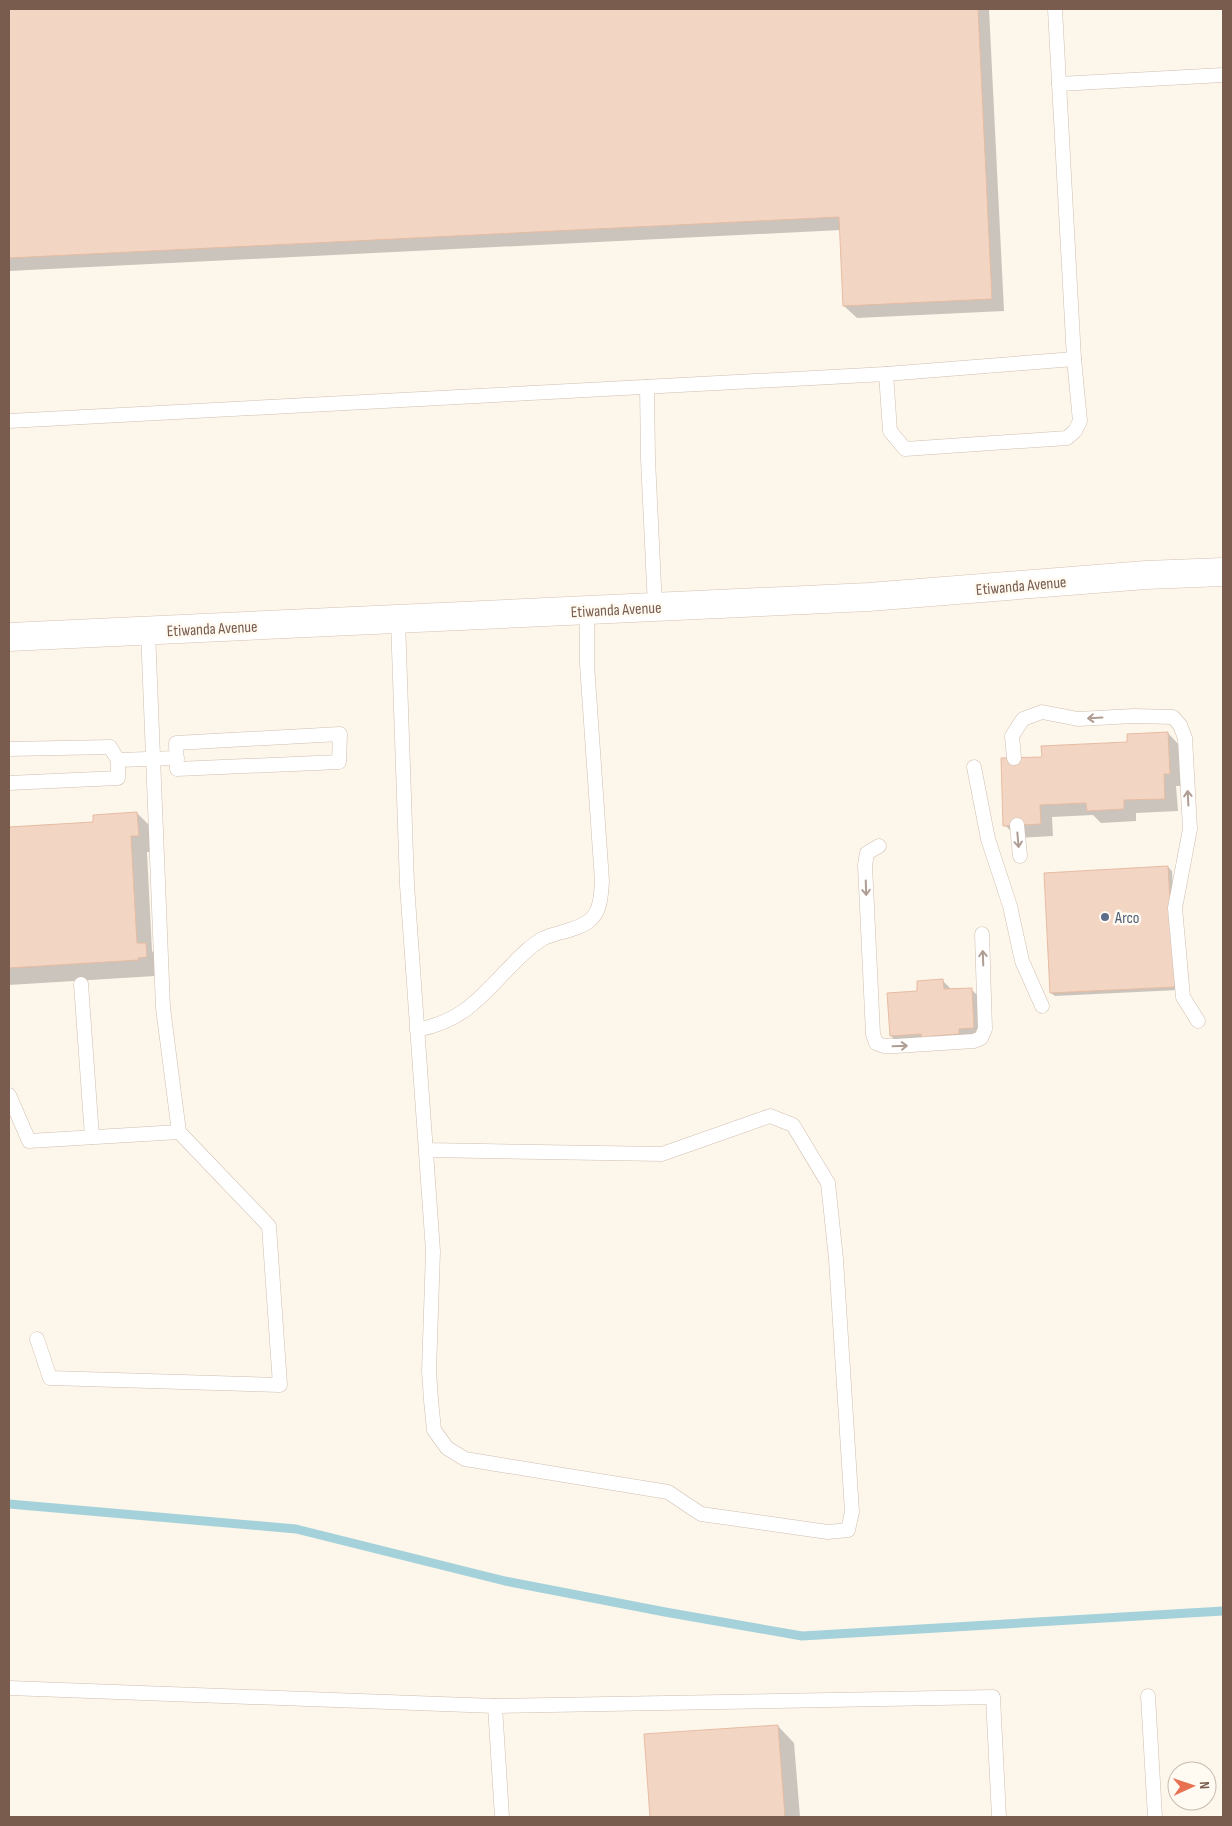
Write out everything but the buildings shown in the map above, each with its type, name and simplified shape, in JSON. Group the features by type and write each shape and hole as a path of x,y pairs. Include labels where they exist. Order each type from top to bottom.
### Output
{"main road":[{"name":"Etiwanda Avenue","path":"9,637 869,597 1146,575 1223,572"}],"lane":[{"path":"886,374 890,431 905,449 1067,438 1080,421 1074,360 1055,9"},
{"path":"1059,84 1223,75"},
{"path":"9,421 886,374 1074,360"},
{"path":"647,387 648,459 655,606"},
{"path":"417,1030 437,1026 462,1014 517,959 544,938 570,930 590,920 599,908 602,881 587,664 587,610"},
{"path":"398,620 407,885 433,1250 429,1371 434,1430 447,1448 465,1459 668,1492 701,1514 828,1532 848,1530 852,1512 836,1259 828,1183 793,1125 770,1116 662,1154 426,1150"},
{"path":"37,1340 50,1378 280,1385 269,1226 179,1132 163,1008 148,631"},
{"path":"1014,758 1012,736 1023,718 1042,712 1078,719 1134,716 1173,717 1180,726 1185,738 1190,829 1175,908 1183,997 1198,1021"},
{"path":"340,734 339,762 177,769 176,758 176,743 340,734"},
{"path":"9,750 110,747 118,760 118,778 9,783"},
{"path":"118,760 176,758"},
{"path":"974,767 988,838 1010,906 1022,960 1042,1006"},
{"path":"1017,825 1020,856"},
{"path":"879,846 867,853 866,865 873,1034 876,1043 884,1046 896,1046 974,1041 981,1038 985,1029 982,934"},
{"path":"81,984 92,1137"},
{"path":"9,1095 29,1141 179,1132"},
{"path":"9,1688 495,1706 993,1698 999,1817"},
{"path":"1148,1696 1155,1817"},
{"path":"495,1706 502,1817"}],"waterway":[{"path":"9,1504 296,1529 505,1581 802,1636 1223,1611"}],"place":[{"name":"Arco","path":"1105,917"}]}
